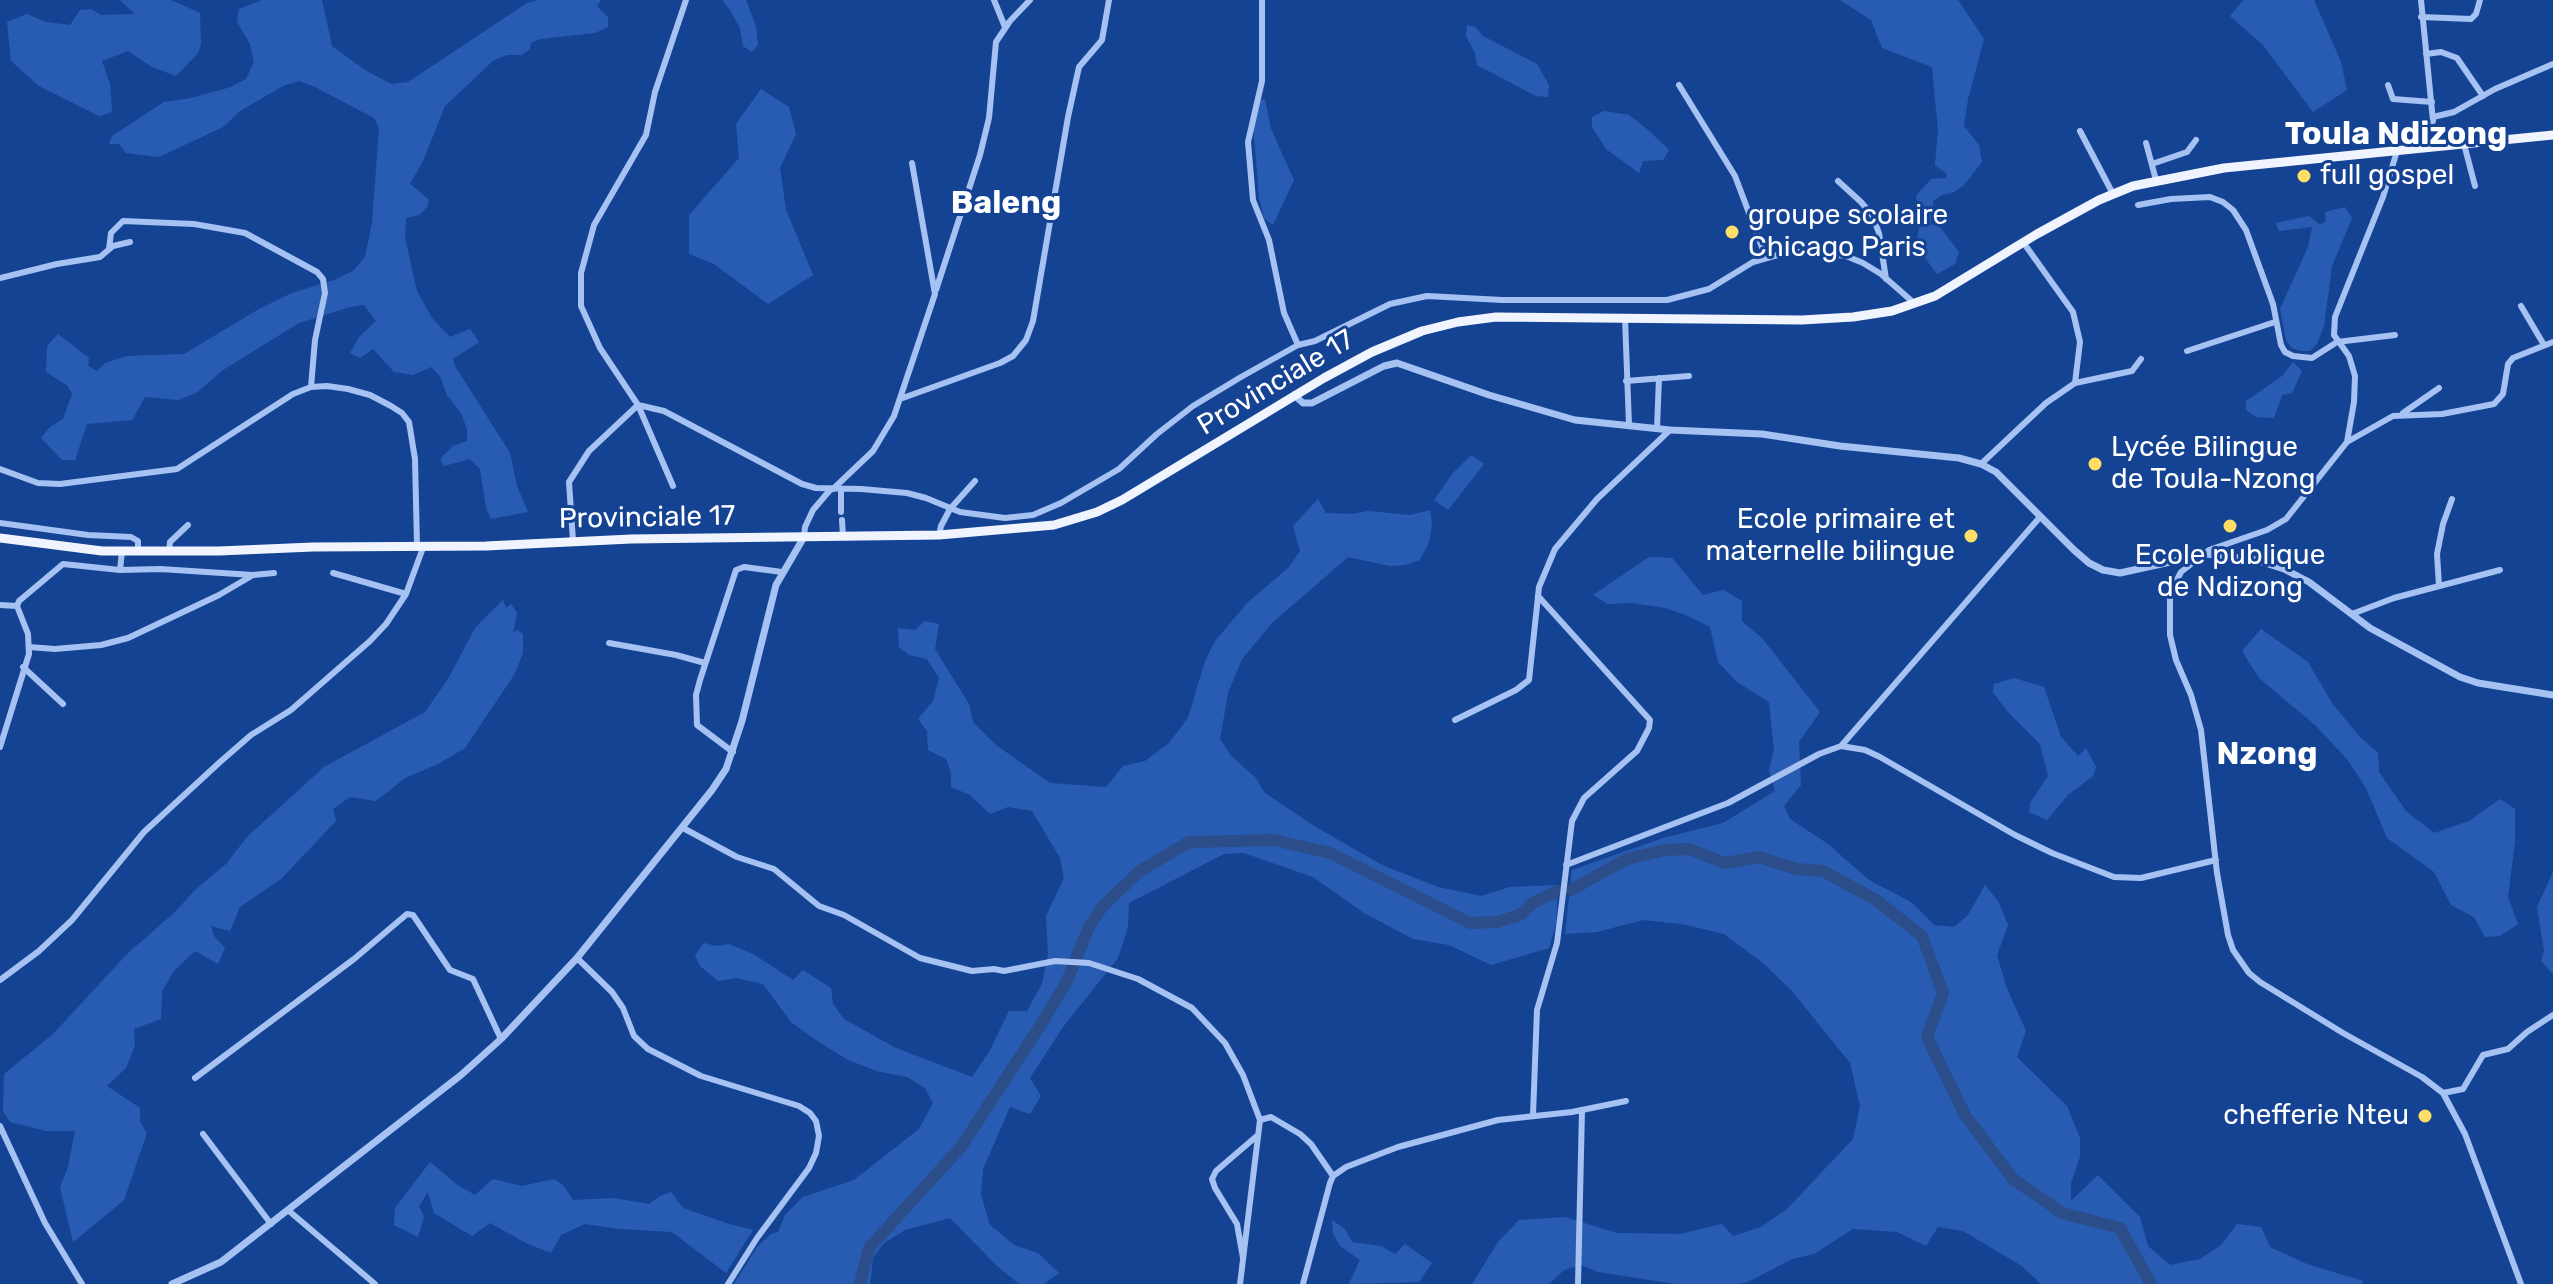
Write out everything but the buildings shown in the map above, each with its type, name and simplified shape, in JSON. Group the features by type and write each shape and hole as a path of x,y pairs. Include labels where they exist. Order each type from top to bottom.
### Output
{"main road":[{"name":"Provinciale 17","path":"0,538 122,551 169,552 939,535 1054,525 1097,512 1146,487 1294,395 1389,344 1422,331 1458,322 1524,317 1827,320 1892,311 1963,282 2023,242 2113,194 2156,180 2224,168 2553,135"}],"street":[{"path":"673,486 638,405 600,348 581,306 581,273 594,225 646,135 655,92 686,0"},
{"path":"994,0 1005,27"},
{"path":"900,399 1000,363 1013,356 1026,340 1033,321 1079,67 1102,40 1109,0"},
{"path":"1262,0 1262,81 1248,142 1253,200 1269,240 1284,313 1298,345"},
{"path":"2418,148 2419,136 2430,126 2433,117 2421,0"},
{"path":"2421,17 2471,19 2480,0"},
{"path":"172,1284 221,1262 461,1075 501,1039 577,958 712,790 733,752 770,606 782,572 804,537 813,510 873,451 900,399 980,155 989,118 996,42 1028,1"},
{"path":"2426,54 2441,52 2457,58 2483,96"},
{"path":"2433,117 2454,112 2553,64"},
{"path":"1679,85 1735,176 1766,258"},
{"path":"2388,85 2393,99 2432,102"},
{"path":"2080,131 2113,194"},
{"path":"2152,164 2187,152 2196,140"},
{"path":"2146,143 2156,180"},
{"path":"2464,144 2475,186"},
{"path":"2347,442 2355,376 2349,356 2334,335 2335,317 2383,197 2397,151"},
{"path":"912,163 935,294"},
{"path":"1838,181 1872,215 1879,233 1886,279"},
{"path":"2138,205 2210,197 2233,210 2250,242 2273,304 2275,322 2285,352 2312,358 2337,342 2395,335"},
{"path":"109,249 111,233 123,221 194,224 245,233 317,272 323,279 325,293 315,340 311,387"},
{"path":"0,278 100,257 113,246 130,242"},
{"path":"2023,242 2073,312 2080,342 2075,383"},
{"path":"638,405 664,411 802,484 907,493 950,509 989,518 1022,516 1043,512 1119,469 1193,406 1298,345 1315,341 1390,304 1427,296 1502,300 1667,300 1709,289 1753,262 1808,251 1846,256 1863,263 1915,304"},
{"path":"2521,306 2544,345"},
{"path":"1625,318 1629,425"},
{"path":"2187,351 2275,322"},
{"path":"2403,413 2442,414 2494,404 2503,394 2508,364 2513,358 2553,342"},
{"path":"1981,464 2046,403 2075,383 2132,371 2141,359"},
{"path":"1294,395 1303,403 1312,403 1384,366 1397,363 1555,415 1670,430 1751,433 1959,458 1996,472 2089,563 2120,573 2200,554 2267,530 2286,519 2347,442 2383,420 2403,413 2439,388"},
{"path":"1626,381 1689,376"},
{"path":"1657,428 1659,378"},
{"path":"0,469 38,483 60,484 177,469 283,400 311,387 327,386 370,395 402,413 409,422 415,459 420,545 406,594 386,624 344,666 291,710 251,735 209,772 144,832 72,920 39,951 0,980"},
{"path":"573,541 569,482 589,451 638,405"},
{"path":"1455,720 1516,690 1529,680 1538,596 1544,572 1555,549 1582,516 1670,430"},
{"path":"939,535 950,509 975,481"},
{"path":"835,489 843,536"},
{"path":"2439,586 2437,554 2452,499"},
{"path":"1566,865 1728,803 1819,754 1841,746 2040,517"},
{"path":"0,523 136,538 138,552"},
{"path":"169,552 170,542 188,525"},
{"path":"60,531 62,546"},
{"path":"120,570 122,551"},
{"path":"2521,1284 2465,1134 2443,1093 2422,1077 2319,1019 2249,973 2233,950 2216,860 2201,730 2176,660 2169,614 2174,582 2200,554 2230,555 2284,569 2309,582 2383,636 2460,677 2478,683 2553,695"},
{"path":"17,606 23,596 63,564 120,570 160,569 253,575 274,573"},
{"path":"733,752 702,730 695,718 696,695 736,570 744,567 782,572"},
{"path":"2352,614 2394,598 2500,570"},
{"path":"333,573 406,594"},
{"path":"29,647 55,649 101,645 128,638 219,595 253,575"},
{"path":"1533,1115 1537,1010 1557,943 1572,821 1578,806 1591,790 1620,769 1637,751 1650,720 1538,596"},
{"path":"0,605 17,606"},
{"path":"0,747 29,647 28,634 17,606"},
{"path":"609,643 705,663"},
{"path":"23,667 63,704"},
{"path":"1841,746 1865,750 1880,757 2015,835 2114,877 2141,878 2216,860"},
{"path":"683,828 737,857 774,869 819,906 844,915 920,958 972,971 1004,971 1055,961 1089,963 1113,969 1163,990 1192,1008 1225,1043 1243,1075 1260,1120 1240,1284"},
{"path":"195,1078 354,959 407,914 413,915 450,970 473,979 501,1039"},
{"path":"577,958 612,992 623,1008 634,1036 648,1049 701,1076 799,1106 816,1121 819,1136 809,1168 757,1238 728,1284"},
{"path":"2443,1093 2463,1089 2483,1055 2508,1049 2553,1015"},
{"path":"1303,1284 1325,1195 1333,1176 1370,1155 1470,1127 1626,1101"},
{"path":"1578,1284 1582,1110"},
{"path":"1260,1120 1271,1117 1300,1134 1311,1144 1333,1176"},
{"path":"0,1126 45,1223 82,1284"},
{"path":"203,1134 271,1224"},
{"path":"1243,1261 1237,1224 1212,1179 1216,1171 1258,1135"},
{"path":"289,1211 375,1284"}],"shaded area":[{"path":"120,0 171,0 200,13 201,44 198,53 176,76 152,67 128,51 102,61 110,84 112,112 99,116 39,86 11,61 7,22 27,14 46,22 70,25 80,10 91,9 101,15 135,14"},
{"path":"262,0 322,0 332,46 391,84 408,82 527,3 538,0 601,0 597,6 608,17 608,27 595,33 540,39 531,43 530,49 522,55 507,55 494,60 445,106 423,161 410,184 429,200 419,215 406,218 405,238 417,291 432,318 450,337 470,329 479,342 453,359 455,366 510,453 517,486 528,512 491,519 486,508 480,469 470,459 444,466 440,459 453,446 467,441 467,429 440,376 431,367 413,375 394,372 373,349 360,358 350,353 359,337 376,321 364,305 299,323 223,370 196,393 178,400 145,397 132,420 87,424 75,460 62,460 41,438 50,427 63,419 72,394 68,386 46,372 47,346 58,334 89,358 88,366 97,371 105,363 127,356 184,354 259,309 292,293 353,271 365,257 372,223 379,128 374,118 315,87 299,81 283,86 240,111 223,127 159,157 126,153 119,144 109,144 112,136 164,102 231,87 246,79 254,62 250,44 237,22 239,9"},
{"path":"722,0 746,0 756,26 758,45 752,52 743,46 740,28"},
{"path":"1840,0 1958,0 1984,39 1964,126 1979,145 1982,162 1964,185 1933,201 1934,214 1930,224 1940,227 1959,252 1955,264 1937,274 1925,258 1917,238 1921,221 1916,196 1931,179 1946,178 1947,174 1935,165 1938,131 1932,67 1882,48 1871,20"},
{"path":"2243,0 2314,0 2341,62 2347,90 2313,112 2263,45 2230,16"},
{"path":"1467,25 1537,64 1549,85 1548,97 1536,96 1477,65 1466,36"},
{"path":"761,89 789,107 796,134 780,168 786,210 813,275 768,304 714,264 689,254 689,215 739,158 736,124"},
{"path":"1265,99 1271,129 1294,180 1273,225 1264,218 1259,198 1253,122 1258,101"},
{"path":"1604,111 1629,115 1648,130 1669,150 1663,160 1643,161 1639,173 1606,149 1592,127 1592,117"},
{"path":"2345,207 2352,218 2332,266 2324,326 2317,344 2310,351 2292,348 2286,340 2280,309 2308,247 2312,227 2279,231 2276,223 2309,216 2320,225 2326,221 2325,212"},
{"path":"2293,362 2302,371 2292,393 2282,395 2274,418 2256,417 2246,410 2246,401 2282,376"},
{"path":"1471,455 1484,464 1448,510 1434,500 1453,473"},
{"path":"1318,499 1326,513 1368,511 1410,515 1430,510 1432,525 1429,542 1420,560 1405,565 1390,566 1348,557 1272,623 1242,659 1228,693 1220,739 1232,757 1255,777 1265,793 1314,826 1382,865 1438,887 1481,896 1510,887 1558,885 1556,924 1549,948 1491,965 1449,945 1413,939 1364,913 1313,877 1244,853 1224,854 1129,903 1128,927 1118,958 1063,1027 1030,1078 1041,1096 1030,1114 1010,1107 983,1169 981,1195 990,1225 1014,1245 1038,1253 1059,1273 1044,1284 1019,1284 950,1218 905,1230 883,1244 873,1258 870,1284 734,1284 757,1247 771,1234 778,1232 785,1215 803,1197 854,1180 919,1129 933,1103 925,1088 907,1077 877,1071 848,1060 816,1040 791,1022 763,984 736,978 718,981 700,966 695,955 704,943 716,946 729,944 753,954 793,980 803,970 831,988 833,1004 844,1019 896,1048 972,1077 989,1052 1009,1011 1027,1011 1042,984 1048,954 1046,916 1064,878 1060,858 1032,811 1008,807 990,814 970,795 951,787 951,773 946,759 928,750 927,731 918,719 933,701 939,678 927,659 909,655 899,647 898,628 915,630 925,621 939,624 935,649 969,704 973,722 996,745 1050,783 1106,787 1123,766 1145,761 1169,743 1188,718 1205,661 1215,641 1248,602 1289,567 1300,551 1293,526"},
{"path":"1649,557 1672,558 1703,595 1723,590 1742,601 1742,621 1762,638 1820,712 1799,742 1801,785 1784,806 1790,819 1828,844 1869,880 1911,902 1934,925 1954,927 1968,915 1985,885 1998,901 2008,925 1997,955 2006,986 2026,1031 2017,1057 2067,1106 2080,1138 2080,1157 2071,1183 2071,1201 2098,1175 2140,1217 2148,1246 2170,1265 2200,1259 2221,1245 2237,1224 2261,1227 2270,1247 2307,1264 2363,1281 2362,1284 2041,1284 2022,1266 1963,1231 1938,1227 1926,1246 1897,1232 1853,1229 1814,1254 1792,1259 1738,1284 1676,1284 1598,1272 1581,1265 1564,1270 1549,1284 1472,1284 1498,1242 1519,1220 1565,1217 1617,1233 1680,1234 1722,1224 1733,1236 1761,1227 1787,1209 1853,1139 1860,1106 1850,1063 1792,991 1763,963 1724,934 1682,924 1643,920 1597,932 1565,934 1572,870 1663,838 1723,823 1775,791 1769,770 1774,750 1769,702 1737,682 1718,662 1710,627 1665,608 1632,603 1608,604 1593,595"},
{"path":"503,600 506,608 511,604 517,613 513,633 517,630 523,634 523,653 514,675 465,748 405,778 376,801 350,797 333,809 336,821 281,879 240,907 230,931 211,926 214,936 225,948 218,964 195,951 174,971 162,991 161,1019 134,1029 135,1045 126,1068 107,1086 140,1108 140,1122 147,1133 124,1200 73,1242 60,1187 68,1167 75,1131 46,1131 10,1122 3,1111 4,1074 53,1034 129,952 226,864 247,837 324,767 425,712 448,679 475,628"},
{"path":"2261,629 2308,662 2332,703 2359,736 2378,753 2379,772 2406,811 2434,833 2469,821 2500,799 2515,809 2515,841 2508,897 2518,924 2500,936 2485,937 2474,917 2451,905 2434,872 2387,838 2366,788 2347,759 2316,726 2259,678 2242,651"},
{"path":"2014,678 2044,687 2061,737 2078,756 2086,748 2096,767 2093,776 2068,795 2047,820 2029,812 2030,803 2048,776 2040,744 1993,692 1994,684"},
{"path":"2553,872 2553,974 2541,961 2544,951 2537,907"},
{"path":"430,1162 475,1195 493,1179 522,1186 554,1179 563,1185 573,1200 614,1198 649,1204 671,1192 683,1208 753,1230 726,1273 672,1232 585,1224 561,1235 551,1253 490,1223 472,1236 434,1213 428,1192 419,1206 424,1217 418,1237 394,1225 395,1208"},
{"path":"1332,1220 1345,1229 1352,1242 1381,1246 1395,1254 1405,1244 1432,1263 1419,1282 1349,1284 1360,1260 1340,1246 1333,1234"}],"waterway":[{"path":"860,1284 869,1248 961,1147 1040,1026 1067,981 1088,929 1102,907 1140,871 1189,842 1274,840 1330,853 1470,923 1497,922 1520,915 1533,903 1558,891"},
{"path":"1571,890 1627,859 1665,850 1689,849 1725,863 1759,857 1796,869 1823,871 1876,900 1922,936 1943,993 1927,1037 1965,1115 2013,1179 2062,1213 2120,1228 2151,1284"}],"place":[{"name":"full gospel","path":"2304,176"},
{"name":"groupe scolaire Chicago Paris","path":"1732,232"},
{"name":"Lycée Bilingue de Toula-Nzong","path":"2095,464"},
{"name":"Ecole publique de Ndizong","path":"2230,526"},
{"name":"Ecole primaire et maternelle bilingue","path":"1971,536"},
{"name":"chefferie Nteu","path":"2425,1116"}],"district":[{"name":"Toula Ndizong","path":"2396,135"},
{"name":"Baleng","path":"1006,204"},
{"name":"Nzong","path":"2267,755"}]}
